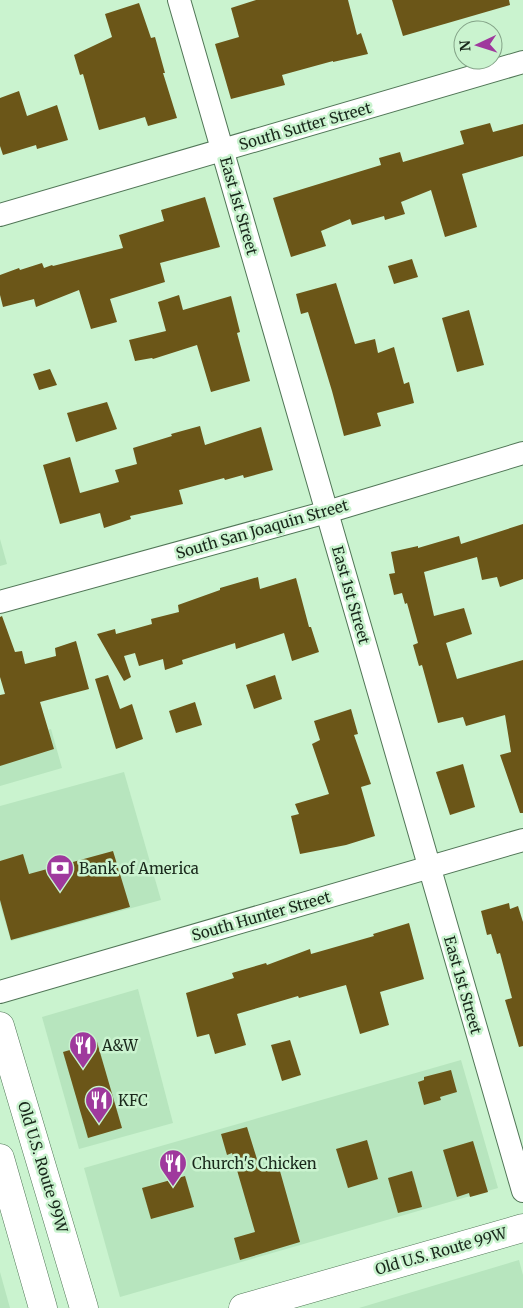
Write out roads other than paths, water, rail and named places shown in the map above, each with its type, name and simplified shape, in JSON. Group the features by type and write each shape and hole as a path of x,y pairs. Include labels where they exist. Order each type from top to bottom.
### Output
{"main road":[{"name":"Old U.S. Route 99W","path":"0,1026 84,1308"},
{"path":"0,1158 43,1308"},
{"name":"Old U.S. Route 99W","path":"243,1308 523,1228"}],"street":[{"name":"East 1st Street","path":"179,0 523,1191"},
{"name":"South Sutter Street","path":"0,215 523,62"},
{"name":"South San Joaquin Street","path":"0,602 327,512 523,453"},
{"name":"South Hunter Street","path":"0,992 523,840"}],"place":[{"name":"Bank of America","path":"60,892"},
{"name":"A&W","path":"83,1069"},
{"name":"KFC","path":"99,1124"},
{"name":"Church's Chicken","path":"173,1187"}]}
